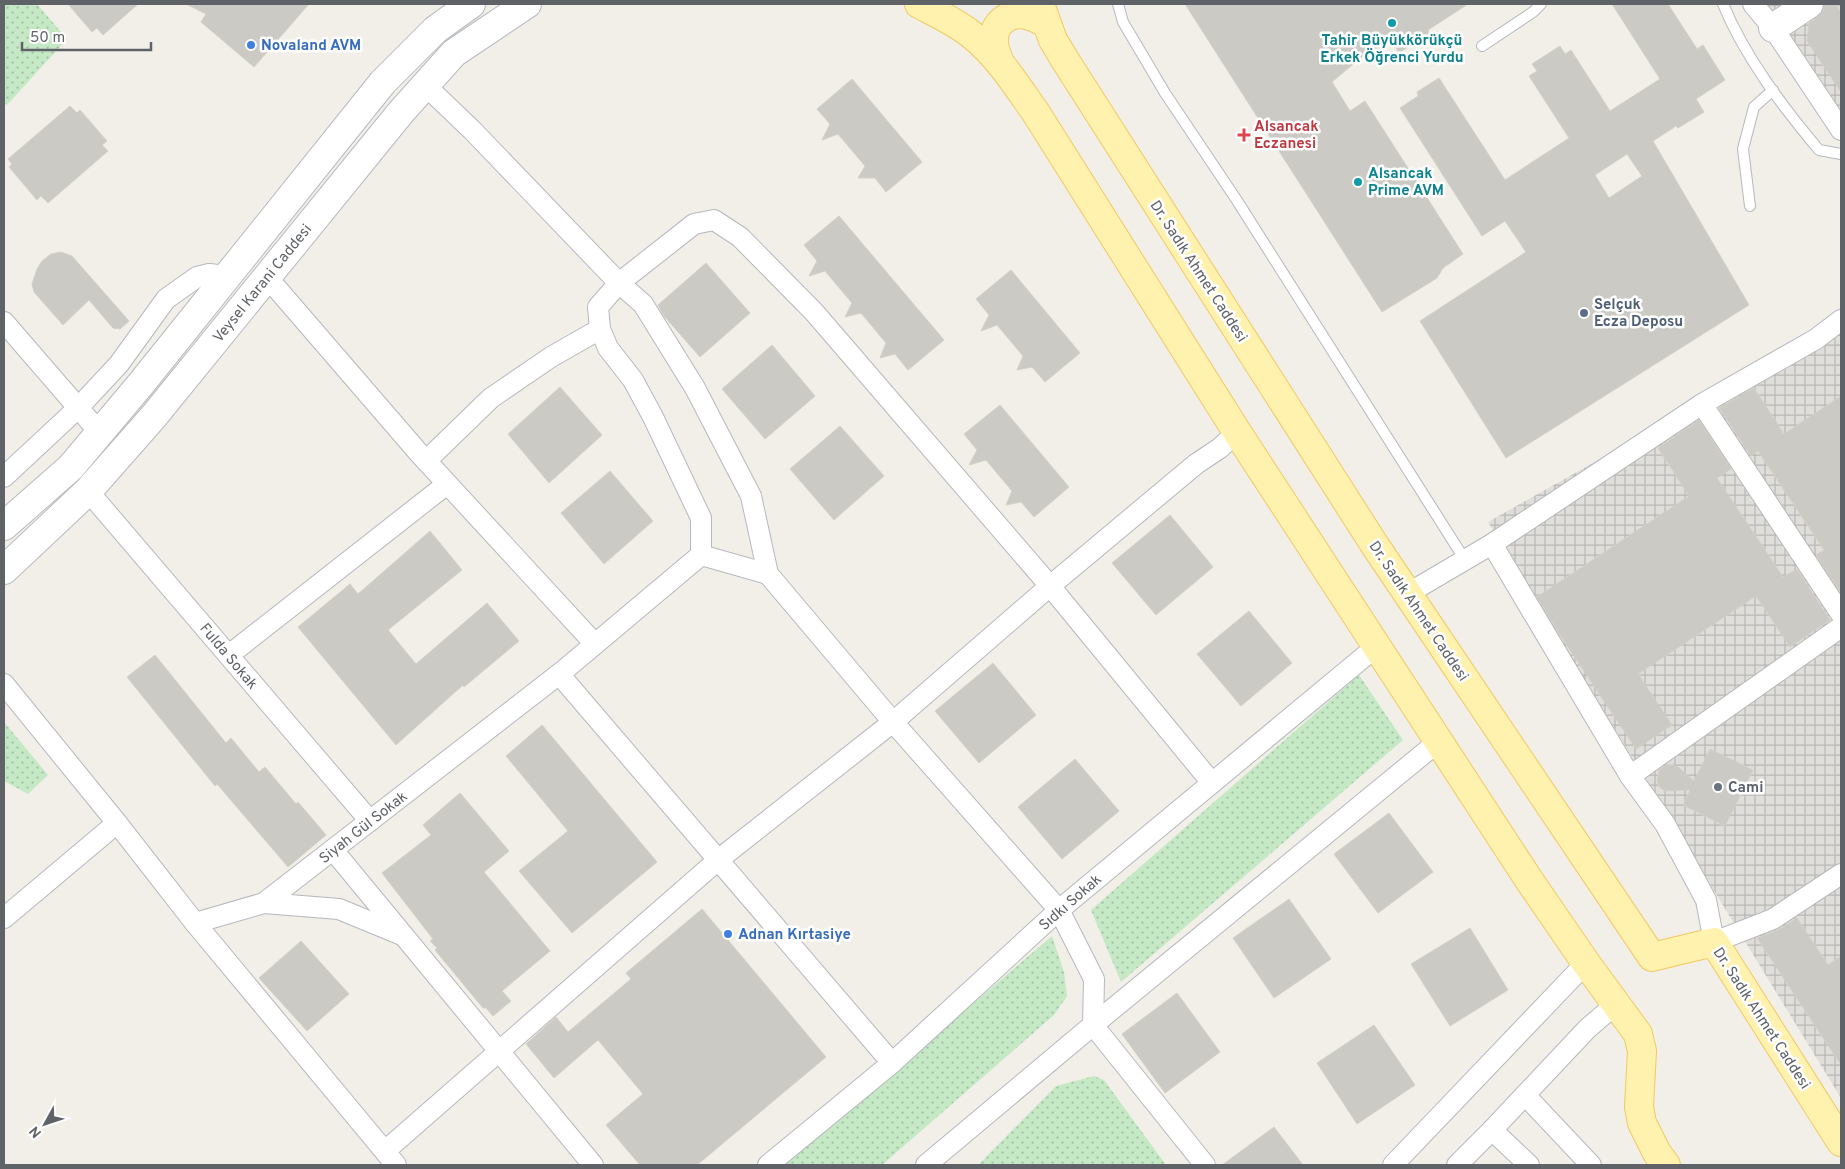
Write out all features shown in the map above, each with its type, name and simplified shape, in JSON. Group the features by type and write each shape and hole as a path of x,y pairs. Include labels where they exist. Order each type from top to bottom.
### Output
{"main road":[{"name":"Veysel Karani Caddesi","path":"4,526 71,467 228,276 383,82 435,30 471,4"},
{"name":"Veysel Karani Caddesi","path":"4,570 88,491 154,416 401,112 454,53 527,4"},
{"path":"919,4 948,18 973,36 1000,62 1036,113 1237,432 1376,646 1529,880 1638,1034 1642,1051 1639,1091 1642,1123 1657,1153 1666,1165"},
{"path":"1773,28 1810,4"},
{"path":"1000,62 995,49 994,38 997,28 1005,18 1016,14 1036,18 1043,14"},
{"name":"Dr. Sadık Ahmet Caddesi","path":"1043,14 1053,40 1070,68 1374,544 1652,957 1714,942 1841,1142"}],"street":[{"path":"1752,4 1773,28 1841,130"},
{"path":"425,85 478,137 619,284 643,304 700,396 750,496 768,574 893,722 1060,910 1094,979 1093,1025 1205,1165"},
{"path":"768,574 701,555 701,518 653,417 633,380 608,348 600,330 598,307 619,284 694,224 714,220 740,236 814,312 1050,586 1212,783"},
{"path":"4,477 78,408 119,364 166,299 198,276 209,274 228,276"},
{"path":"266,277 426,461 595,644"},
{"path":"1408,594 1492,544 1702,404 1816,339 1841,320"},
{"path":"4,322 100,432"},
{"path":"426,461 491,398 551,357 600,330"},
{"path":"1702,404 1841,614"},
{"path":"4,684 195,923 390,1158 498,1050 718,860 893,722 1050,586 1196,464 1220,448 1237,432"},
{"path":"229,656 447,484"},
{"name":"Fulda Sokak","path":"88,491 370,821"},
{"path":"1492,544 1630,776 1665,824 1706,900 1714,942 1773,919 1841,874"},
{"name":"Siyah Gül Sokak","path":"195,923 264,903 559,674 701,555"},
{"path":"1630,776 1841,627"},
{"name":"Sıdkı Sokak","path":"768,1165 892,1063 1060,910 1376,646"},
{"path":"559,674 892,1063"},
{"path":"926,1165 1093,1025 1439,741"},
{"path":"4,918 117,823"},
{"path":"333,850 593,1165"},
{"path":"264,903 339,909 404,936"},
{"path":"1393,1165 1586,963"},
{"path":"1457,1165 1526,1095 1587,1029 1616,1004"},
{"path":"1526,1095 1591,1165"},
{"path":"1492,1130 1529,1165"}],"lane":[{"path":"1118,4 1123,22 1165,93 1236,199 1465,560"},
{"path":"1482,46 1533,12 1541,4"},
{"path":"1722,4 1734,30 1787,112 1819,150 1841,154"},
{"path":"1750,206 1743,149 1754,106 1773,90"}],"shaded area":[{"path":"1759,4 1841,4 1841,121"},
{"path":"1841,323 1841,1098 1488,522"}],"green space":[{"path":"4,4 37,4 67,39 7,105 4,103"},
{"path":"1359,675 1403,740 1121,982 1091,910"},
{"path":"4,722 48,775 28,794 4,781"},
{"path":"1052,936 1064,972 1067,996 1054,1015 882,1165 784,1165"},
{"path":"1094,1076 1104,1080 1166,1165 978,1165 1056,1086"}],"building":[{"path":"68,4 138,4 103,35 97,28 92,32"},
{"name":"Novaland AVM","path":"186,4 309,4 254,67 201,22 206,14"},
{"name":"Alsancak Prime AVM","path":"1185,4 1468,4 1428,30 1429,33 1399,53 1391,40 1367,56 1365,54 1332,82 1350,111 1365,101 1463,254 1443,268 1437,278 1382,312"},
{"name":"Selçuk Ecza Deposu","path":"1612,4 1668,4 1697,49 1703,45 1725,80 1696,99 1704,112 1678,128 1676,126 1653,141 1749,305 1506,458 1420,321 1526,252 1505,221 1482,236 1400,108 1418,96 1417,92 1439,78 1505,180 1569,138 1529,76 1537,71 1532,64 1560,46 1565,54 1571,50 1610,111 1660,79","holes":["1627,154 1642,176 1609,198 1595,175"]},
{"path":"1828,4 1836,4 1841,12 1841,92 1807,41 1809,23 1818,17"},
{"path":"852,79 922,162 886,192 875,178 858,178 865,166 838,134 822,140 830,124 817,109"},
{"path":"70,106 77,113 80,110 107,141 102,145 108,151 48,203 41,196 37,200 9,167 12,164 8,159"},
{"path":"839,216 944,340 908,370 895,354 880,358 886,343 861,313 845,317 852,303 825,271 809,276 817,261 804,245"},
{"path":"61,252 72,256 129,321 120,329 113,328 89,300 63,325 34,292 32,284 42,261 51,254"},
{"path":"706,263 750,313 700,357 664,316 658,305"},
{"path":"1011,270 1080,353 1045,382 1032,367 1017,370 1023,356 997,325 981,331 989,315 976,299"},
{"path":"772,345 815,396 765,439 722,389"},
{"path":"560,387 602,435 549,483 508,434"},
{"path":"1754,388 1784,434 1841,396 1841,593 1816,555 1824,550 1758,451 1751,456 1719,408"},
{"path":"1000,405 1069,487 1034,517 1021,502 1006,505 1012,491 986,460 969,465 977,450 964,434"},
{"path":"1699,420 1731,469 1717,478 1783,577 1797,569 1830,620 1790,647 1756,596 1638,674 1672,725 1636,749 1558,632 1537,597 1689,496 1658,448"},
{"path":"840,426 884,476 834,520 790,469"},
{"path":"610,471 653,521 604,564 561,513"},
{"path":"1170,515 1213,567 1156,615 1112,563"},
{"path":"430,531 462,570 388,630 416,664 487,603 519,641 464,687 463,685 396,745 298,627 350,584 358,594"},
{"path":"1249,611 1292,663 1241,706 1197,654"},
{"path":"155,655 226,743 231,738 259,772 265,767 296,804 298,802 326,835 288,867 217,784 215,786 127,677"},
{"path":"993,663 1036,715 979,763 935,711"},
{"path":"542,725 657,862 572,933 519,871 568,831 506,756"},
{"name":"Cami","path":"1710,749 1753,770 1725,826 1683,805 1690,790 1665,791 1659,787 1657,780 1659,770 1666,765 1672,765 1678,767 1694,781"},
{"path":"1075,759 1119,811 1062,859 1018,807"},
{"path":"460,793 509,851 484,872 550,951 502,991 511,1001 493,1016 486,1008 483,1008 435,950 437,948 430,941 433,939 382,873 431,835 423,825"},
{"path":"1389,813 1433,872 1378,913 1334,854"},
{"path":"1289,899 1331,959 1274,998 1233,938"},
{"path":"702,909 826,1057 697,1165 640,1165 606,1125 643,1094 598,1040 554,1078 526,1044 556,1017 568,1032 631,979 626,973"},
{"path":"1797,918 1828,965 1841,956 1841,1065 1757,938 1778,930"},
{"path":"1470,928 1508,990 1450,1026 1411,964"},
{"path":"301,941 349,994 307,1031 259,978"},
{"path":"1177,993 1220,1052 1165,1093 1122,1034"},
{"path":"1374,1025 1415,1085 1357,1124 1317,1063"},
{"path":"1274,1127 1303,1165 1222,1165"}],"place":[{"name":"Tahir Büyükkörükçü Erkek Öğrenci Yurdu","path":"1392,23"},
{"name":"Novaland AVM","path":"251,45"},
{"name":"Alsancak Eczanesi","path":"1244,135"},
{"name":"Alsancak Prime AVM","path":"1358,182"},
{"name":"Selçuk Ecza Deposu","path":"1584,313"},
{"name":"Cami","path":"1718,787"},
{"name":"Adnan Kırtasiye","path":"728,934"}]}
